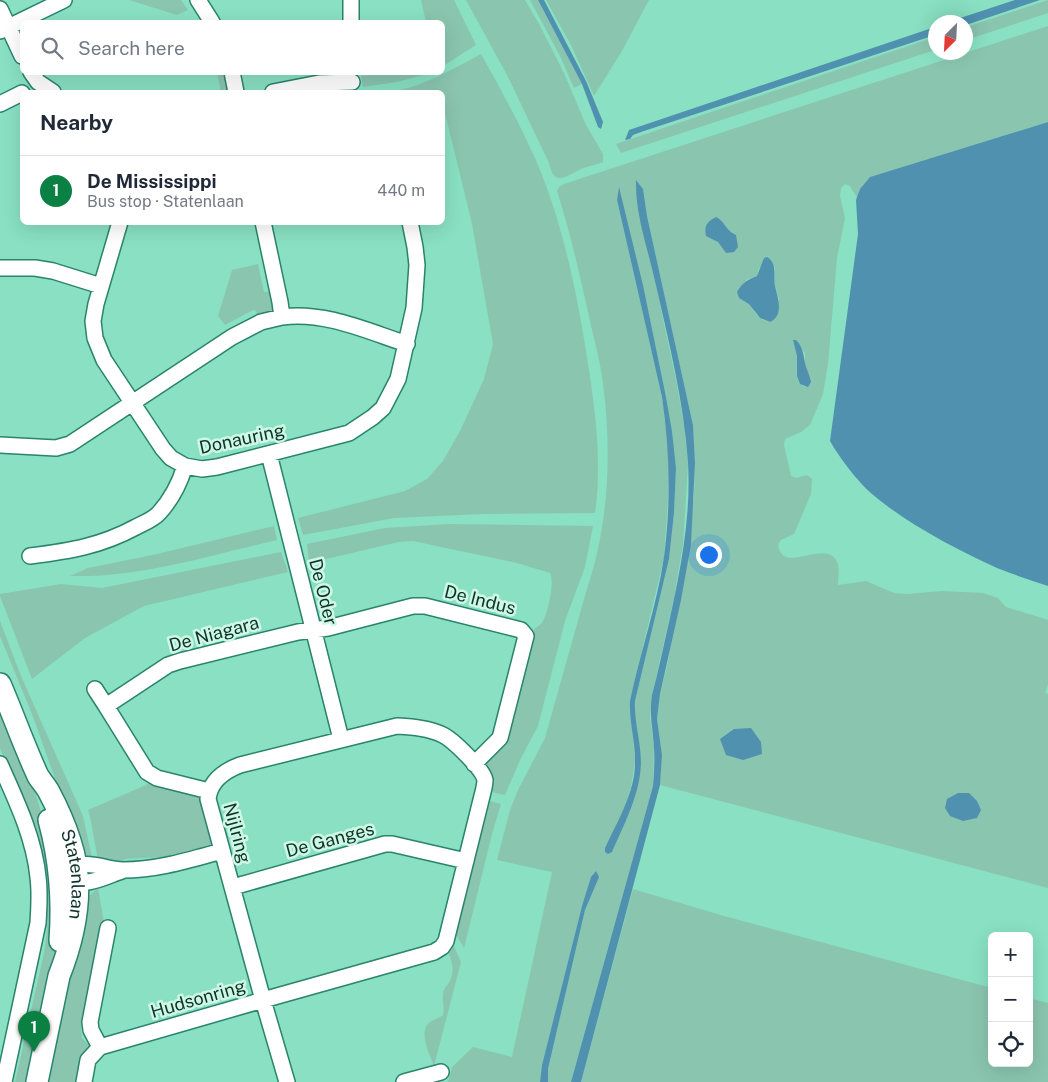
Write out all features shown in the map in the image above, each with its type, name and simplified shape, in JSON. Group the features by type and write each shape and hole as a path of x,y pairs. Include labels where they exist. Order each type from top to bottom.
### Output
{"main road":[{"name":"Statenlaan","path":"0,684 39,777 48,792 70,841 76,911 65,960 59,976 36,1082"}],"street":[{"path":"23,20 64,0"},
{"path":"198,0 211,20"},
{"path":"351,0 351,20"},
{"path":"0,9 4,29 20,53"},
{"path":"4,29 20,21"},
{"path":"233,75 236,90"},
{"path":"25,90 34,77 46,90"},
{"path":"283,90 319,83 352,82"},
{"path":"0,104 20,94"},
{"name":"Donauring","path":"119,225 101,286 93,322 95,338 104,360 164,449 172,458 184,466 202,469 269,454 349,432 373,417 382,408 396,384 414,308 416,287 415,247 411,225"},
{"path":"264,225 282,317"},
{"path":"0,268 35,268 53,271 101,286"},
{"path":"0,445 56,448 70,444 248,328 261,322 298,315 316,316 407,344"},
{"name":"De Oder","path":"269,454 341,739"},
{"path":"30,556 68,552 89,547 119,536 159,514 180,480 184,466"},
{"name":"De Indus","path":"314,630 413,606 425,606 521,630 526,636 500,738 474,764"},
{"name":"De Niagara","path":"106,706 174,663 298,632 314,630"},
{"path":"95,689 147,772 157,778 209,791"},
{"name":"Nijlring","path":"397,726 414,727 443,735 451,740 474,764 481,771 485,780 448,934 442,947 434,952 263,1000 208,799 209,791 214,783 226,771 240,764 397,726"},
{"path":"0,764 21,812 33,849 39,878 38,923 4,1082"},
{"name":"De Ganges","path":"233,887 385,844 466,861"},
{"path":"72,875 98,880 122,870 160,868 222,851"},
{"path":"84,1082 88,1060 100,1046 91,1030 90,1022 108,928"},
{"name":"Hudsonring","path":"100,1046 263,1000 287,1082"},
{"path":"404,1082 442,1072"}],"green space":[{"path":"129,0 181,0 188,10 177,15"},
{"path":"421,0 454,0 476,45 445,65 445,20 426,20"},
{"path":"466,0 525,0 564,73 586,125 603,154 603,162 581,169 565,177 557,178 554,175 507,75"},
{"path":"530,0 538,0 582,84 574,88 560,56"},
{"path":"546,0 649,0 622,51 594,96 571,45"},
{"path":"1048,0 1048,13 973,38 973,25"},
{"path":"1048,26 1048,122 870,177 860,189 857,198 850,186 845,184 841,188 840,196 845,218 837,258 828,364 823,394 810,425 801,432 785,439 784,445 791,476 796,478 807,475 812,479 811,494 794,534 781,540 778,544 781,553 787,557 796,558 824,553 831,555 838,565 838,585 866,581 894,593 907,594 942,591 983,593 998,598 1006,607 1048,620 1048,685 1045,693 1048,694 1048,888 660,785 662,755 657,719 694,497 695,463 693,425 647,216 643,189 637,181 636,191 676,380 684,425 688,465 683,544 674,598 652,695 650,717 654,747 653,786 571,1082 548,1082 548,1069 585,910 598,877 582,906 542,1065 540,1082 448,1082 452,1067 473,1047 512,1057 552,872 497,860 510,810 518,790 545,738 594,567 604,515 608,462 603,383 578,267 557,191 559,187 944,60 973,60 973,50","holes":["619,189 643,285 666,397 676,468 669,559 635,701 641,762 612,852 631,788 635,761 630,701 664,558 670,469 662,397 617,200","726,229 736,235 727,253 718,242","771,259 775,268 775,285 779,299 770,322 758,316 751,306 746,280 757,276 759,268","793,340 805,353 805,387 797,378 797,355"]},
{"path":"928,39 928,52 621,153 616,144"},
{"path":"481,54 516,118 535,158 554,209 575,289 592,388 598,459 595,513 483,514 394,518 303,535 298,518 405,491 427,479 443,461 461,429 484,379 493,344 472,224 445,113 445,90 400,90 440,75 445,75 445,73"},
{"path":"217,75 227,75 231,90 221,90"},
{"path":"423,75 397,82 363,87 361,76"},
{"path":"258,264 264,292 273,291 275,307 273,310 258,317 255,310 253,310 225,325 218,316 232,270"},
{"path":"449,524 593,526 585,567 565,621 538,726 521,758 505,795 492,792 493,784 486,768 481,762 502,743 528,637 534,638 534,629 542,622 547,611 552,583 550,573 517,563 413,541 399,542 309,563 307,544 385,528"},
{"path":"274,526 277,540 201,559 122,573 70,576 88,568 157,554"},
{"path":"281,552 288,572 144,606 85,638 32,679 0,596 0,594 61,584 102,588"},
{"path":"0,621 21,676 83,816 92,858 81,851 32,714 0,636"},
{"path":"0,714 36,795 49,839 57,925 52,977 28,1082 15,1082 44,953 47,930 46,895 28,815 0,748"},
{"path":"152,780 200,796 213,841 210,848 205,851 200,848 170,856 170,858 166,859 165,857 125,859 121,863 98,860 88,810 146,785"},
{"path":"490,801 501,804 464,948 456,934"},
{"path":"98,888 104,923 81,1025 82,1038 90,1046 83,1054 77,1082 44,1082 84,906 89,896"},
{"path":"633,889 724,916 988,987 988,1067 1033,1067 1033,999 1048,1003 1048,1082 581,1082"},
{"path":"453,944 461,962 434,1066 426,1044 425,1032 429,1023 443,1015 443,993 450,981 453,969 447,950"}],"water":[{"path":"538,0 544,0 586,81 603,122 601,129 598,127 582,84"},
{"path":"1015,0 1040,0 973,23 973,15 969,15"},
{"path":"928,29 928,37 644,131 625,140 629,130"},
{"path":"1048,122 1048,586 1003,571 982,561 932,535 900,515 885,505 861,483 830,441 858,234 856,200 860,189 870,177"},
{"path":"636,180 643,189 647,216 693,425 695,463 691,544 681,600 660,694 657,719 662,755 660,785 581,1082 571,1082 653,786 654,741 651,702 677,586 685,537 689,487 683,416 670,346 639,217"},
{"path":"619,187 643,285 666,397 676,468 669,559 635,701 641,755 640,775 631,809 612,852 608,854 605,852 605,848 625,805 635,772 630,701 661,575 669,497 667,437 662,397 617,200"},
{"path":"716,217 736,235 738,247 734,252 726,253 718,242 706,236 705,229 707,224"},
{"path":"767,257 774,266 779,306 777,316 770,322 760,318 749,304 739,298 737,292 745,282 757,276 764,258"},
{"path":"793,340 799,343 802,349 811,382 808,387 800,384 797,376 797,356"},
{"path":"751,728 761,742 762,754 743,760 726,755 720,739 734,729"},
{"path":"958,793 969,793 977,801 981,810 977,818 963,821 950,816 945,808 947,799"},
{"path":"596,871 599,877 585,910 548,1069 548,1082 540,1082 542,1065 582,906 591,877"}],"place":[{"name":"De Mississippi","path":"34,1052"}]}
